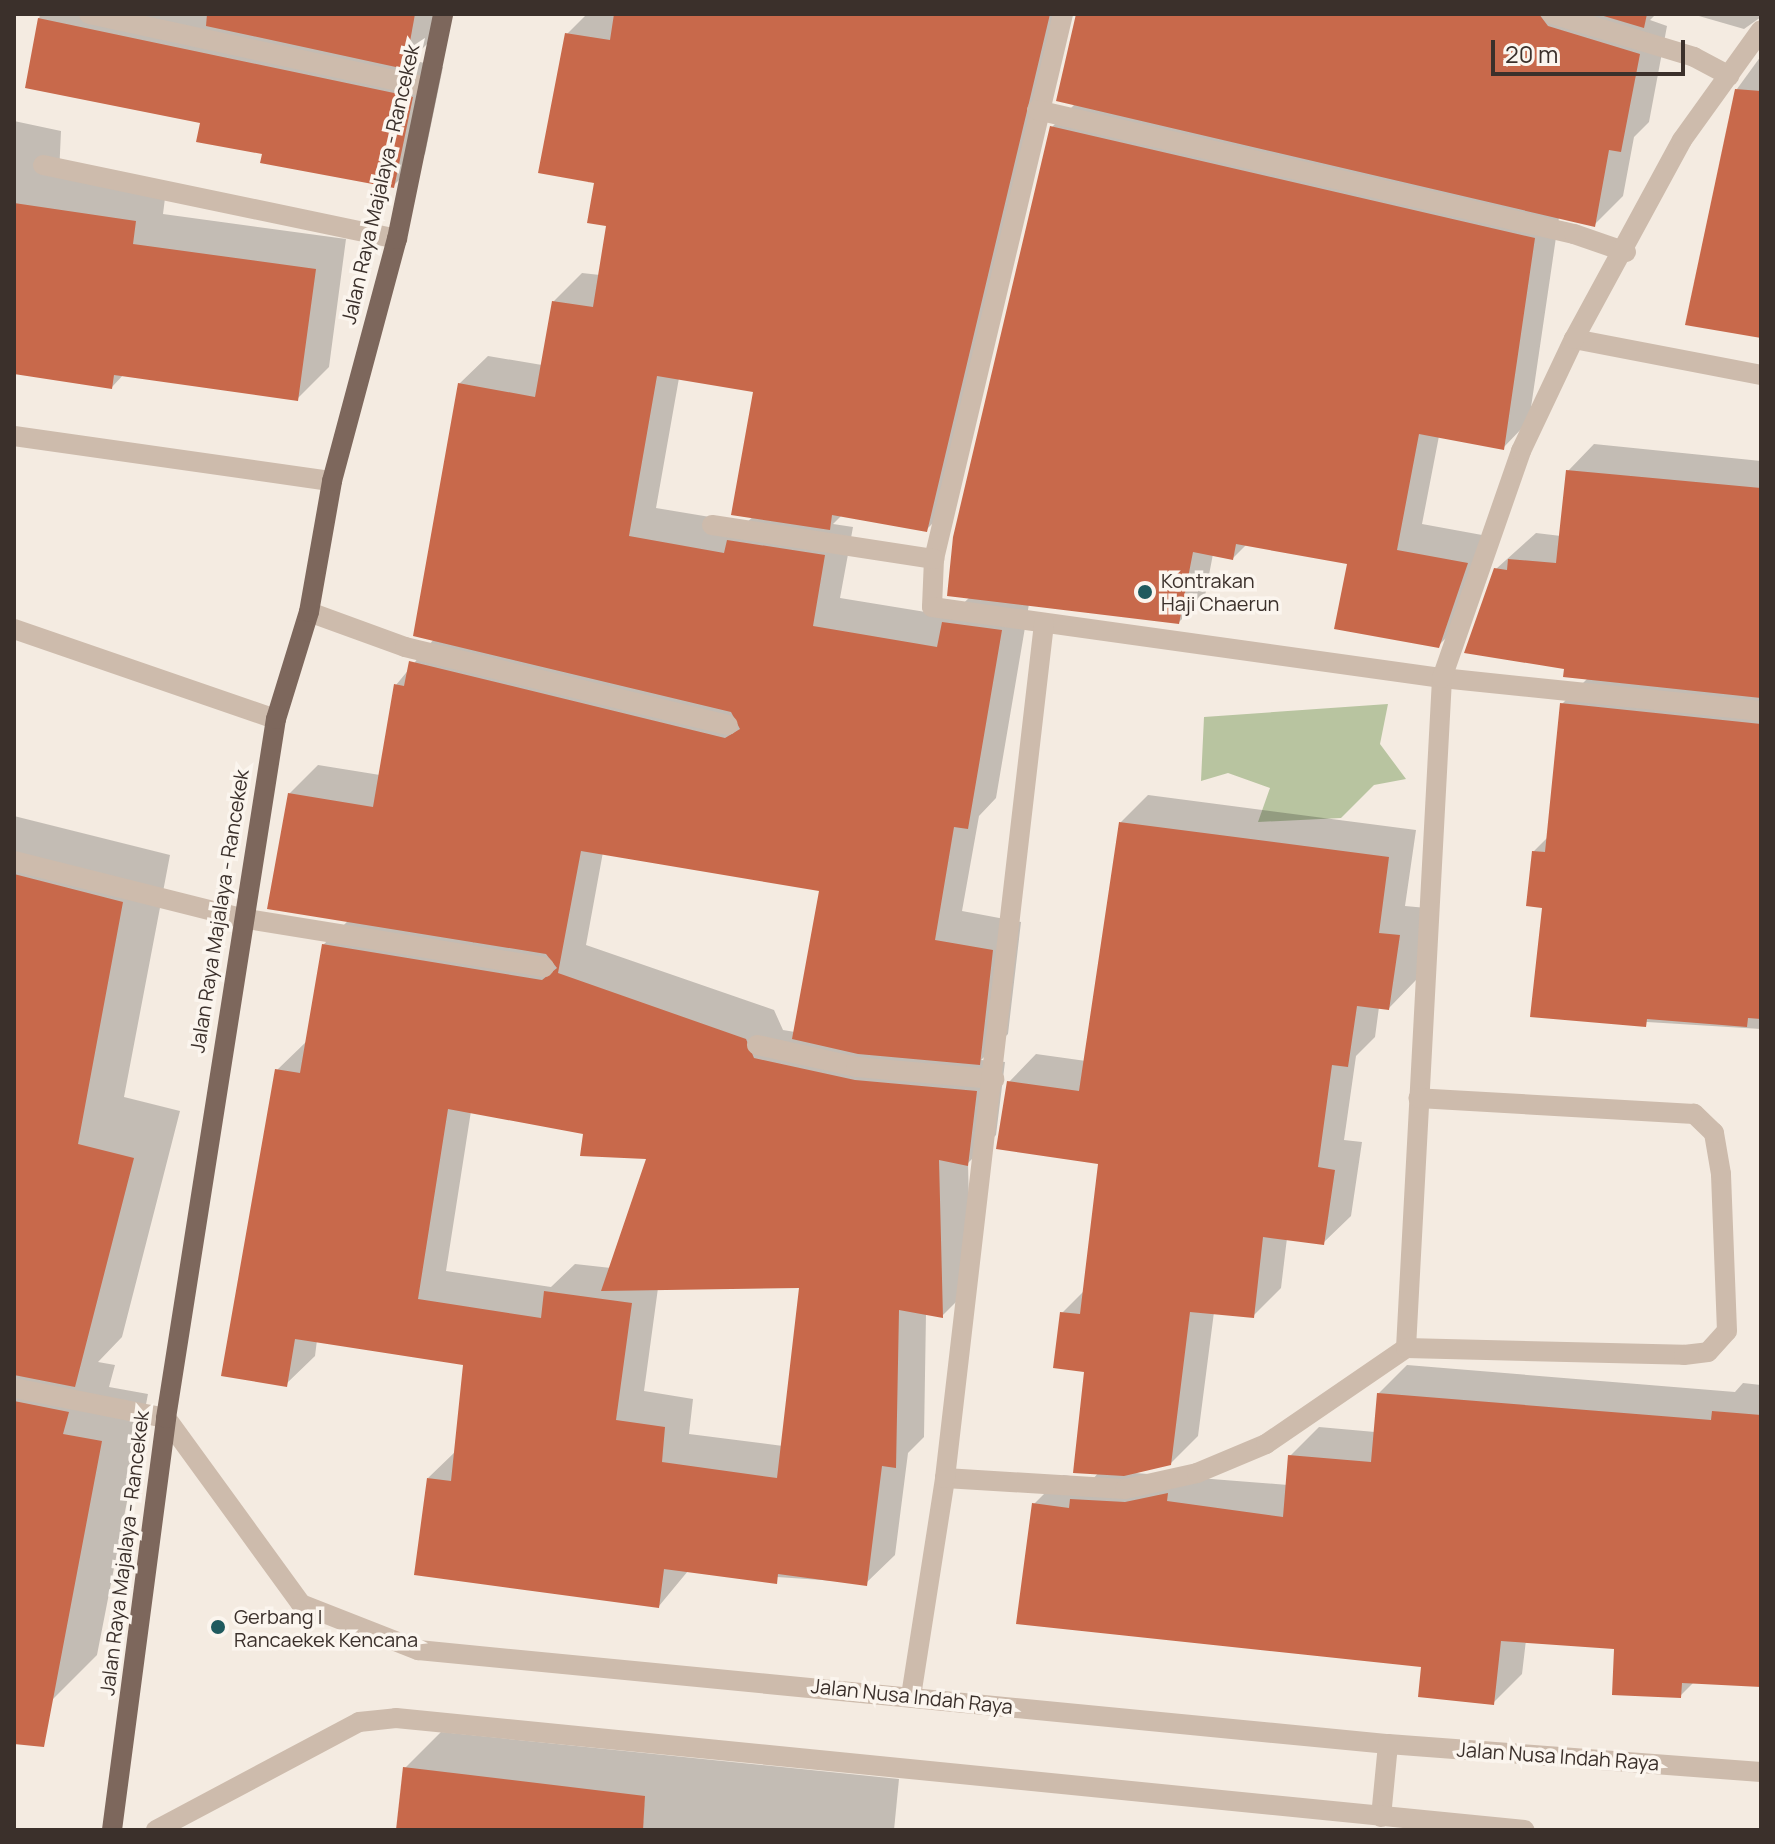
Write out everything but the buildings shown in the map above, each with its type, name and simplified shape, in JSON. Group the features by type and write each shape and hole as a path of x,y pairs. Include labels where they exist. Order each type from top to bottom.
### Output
{"main road":[{"name":"Jalan Raya Majalaya - Rancekek","path":"112,1830 166,1418 241,918 276,719 309,612 332,481 397,239 443,14"}],"street":[{"path":"89,14 427,87"},
{"path":"1063,14 1037,110 934,559 932,607 1442,678 1761,711"},
{"path":"1552,14 1694,57 1729,76"},
{"path":"1406,1348 1442,678 1521,451 1574,339 1626,252 1682,140 1761,30"},
{"path":"1037,110 1574,234 1626,252"},
{"path":"43,165 397,239"},
{"path":"1574,339 1761,375"},
{"path":"14,436 332,481"},
{"path":"712,525 934,559"},
{"path":"309,612 405,647 728,725"},
{"path":"911,1696 945,1478 994,1079 1044,624"},
{"path":"14,629 276,719"},
{"path":"14,861 241,918 544,967"},
{"path":"757,1045 856,1067 994,1079"},
{"path":"945,1478 1125,1489 1197,1473 1266,1444 1406,1348 1684,1355 1708,1352 1727,1331 1719,1160 1714,1133 1694,1114 1418,1098"},
{"path":"14,1388 166,1418"},
{"name":"Jalan Nusa Indah Raya","path":"166,1418 301,1604 418,1650 1388,1744 1761,1772"},
{"path":"156,1830 359,1722 396,1718 1524,1830"},
{"path":"1381,1817 1388,1744"}],"green space":[{"path":"1388,704 1380,744 1406,779 1374,785 1341,818 1258,822 1270,788 1228,773 1201,781 1204,717"}],"place":[{"name":"Kontrakan Haji Chaerun","path":"1145,592"},
{"name":"Gerbang I Rancaekek Kencana","path":"218,1627"}]}
